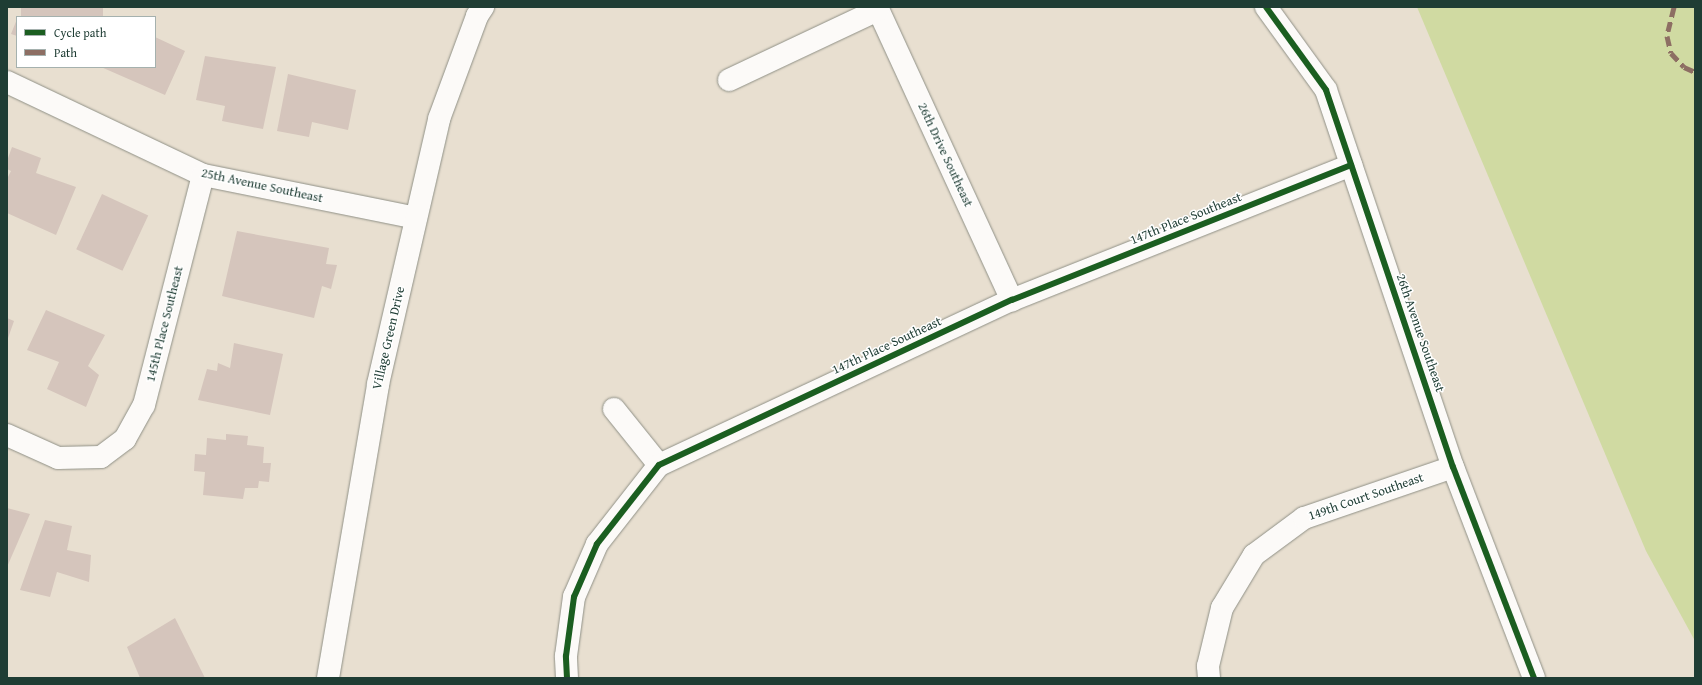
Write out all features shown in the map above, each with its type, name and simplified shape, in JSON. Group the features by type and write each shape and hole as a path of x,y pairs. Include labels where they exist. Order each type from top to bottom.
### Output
{"street":[{"name":"Village Green Drive","path":"328,678 378,384 416,218 439,119 477,16 483,7"},
{"name":"26th Avenue Southeast","path":"1266,7 1326,90 1453,467 1534,678"},
{"name":"26th Drive Southeast","path":"729,80 877,8 1012,300"},
{"name":"25th Avenue Southeast","path":"7,82 203,176 416,218"},
{"name":"147th Place Southeast","path":"567,678 566,656 574,598 597,544 659,465 1012,300 1351,165"},
{"name":"145th Place Southeast","path":"7,435 58,458 101,457 125,439 144,405 203,176"},
{"path":"614,409 659,465"},
{"name":"149th Court Southeast","path":"1209,678 1208,666 1222,608 1254,555 1304,518 1453,467"}],"green space":[{"path":"1417,7 1695,7 1695,641 1646,551"}],"building":[{"path":"21,7 103,7 103,16 21,16"},
{"path":"16,22 16,36 11,34"},
{"path":"156,37 185,51 165,95 103,68 156,68"},
{"path":"205,56 276,67 263,129 222,121 225,106 196,100"},
{"path":"288,74 356,90 348,130 312,122 309,137 277,131"},
{"path":"12,147 41,158 36,173 76,187 56,235 7,213 7,179 11,171 7,169 7,161"},
{"path":"102,194 148,216 122,271 76,249"},
{"path":"237,231 329,248 326,264 337,265 331,289 322,286 314,318 222,296"},
{"path":"46,310 105,335 88,366 99,375 86,407 47,389 59,362 27,350"},
{"path":"7,318 14,321 7,341"},
{"path":"234,343 283,354 270,415 198,400 207,369 217,371 218,363 230,368"},
{"path":"226,434 248,436 247,445 264,447 263,463 271,463 269,482 259,481 258,488 245,488 243,499 203,495 205,472 194,471 195,454 206,455 207,438 226,440"},
{"path":"7,508 30,514 7,567"},
{"path":"45,520 72,526 67,550 91,555 89,582 57,572 50,597 20,590"},
{"path":"175,618 205,678 140,678 127,647"}],"marked path":[{"path":"1674,7 1667,36 1671,53 1684,67 1695,72"}],"cycle path":[{"path":"1266,7 1326,90 1453,467 1534,678"},
{"path":"567,678 566,656 574,597 597,544 659,465 1012,300 1351,165"}]}
